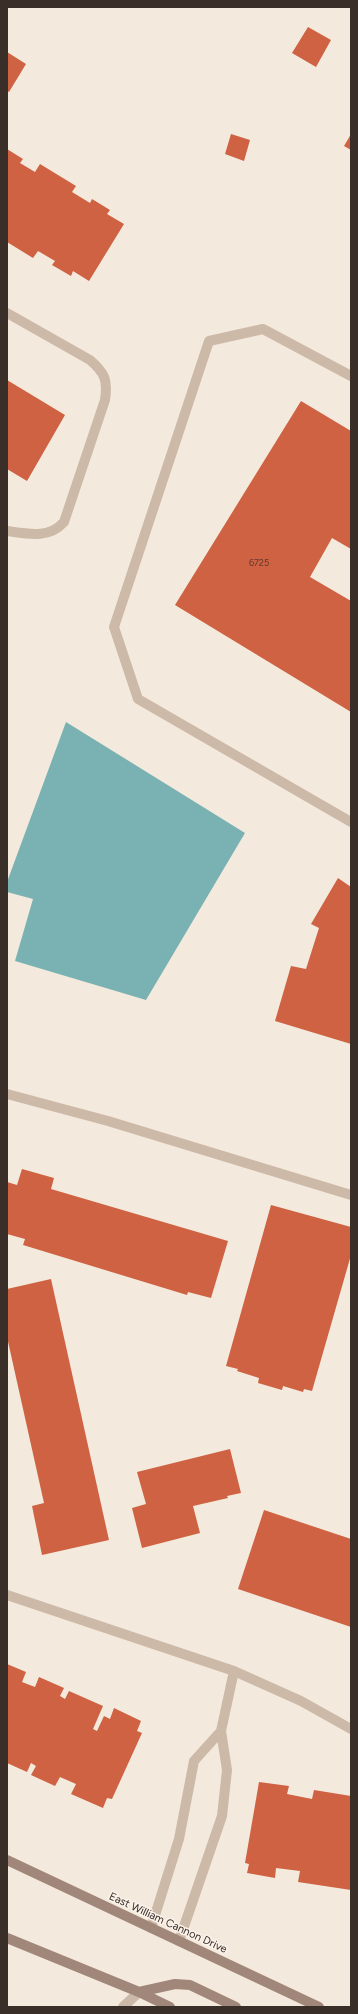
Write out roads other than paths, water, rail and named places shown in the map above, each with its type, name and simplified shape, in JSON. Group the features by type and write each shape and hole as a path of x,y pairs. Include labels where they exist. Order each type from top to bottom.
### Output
{"main road":[{"name":"East William Cannon Drive","path":"7,1860 319,2007"},
{"path":"7,1938 138,1992 170,2007"},
{"path":"138,1992 175,1984 190,1985 236,2007"}],"lane":[{"path":"7,313 90,360 101,370 105,379 106,387 105,400 64,522 58,529 45,534 27,534 7,531"},
{"path":"351,376 263,329 209,341 114,627 138,699 351,822"},
{"path":"7,1094 108,1122 351,1195"},
{"path":"7,1596 234,1671 301,1701 351,1729"},
{"path":"179,1941 222,1816 227,1770 221,1731 234,1671"},
{"path":"151,1928 179,1839 194,1761 221,1731"},
{"path":"123,2007 138,1992"}],"water":[{"path":"66,722 245,833 146,1000 15,961 33,899 7,892 7,882"}]}
